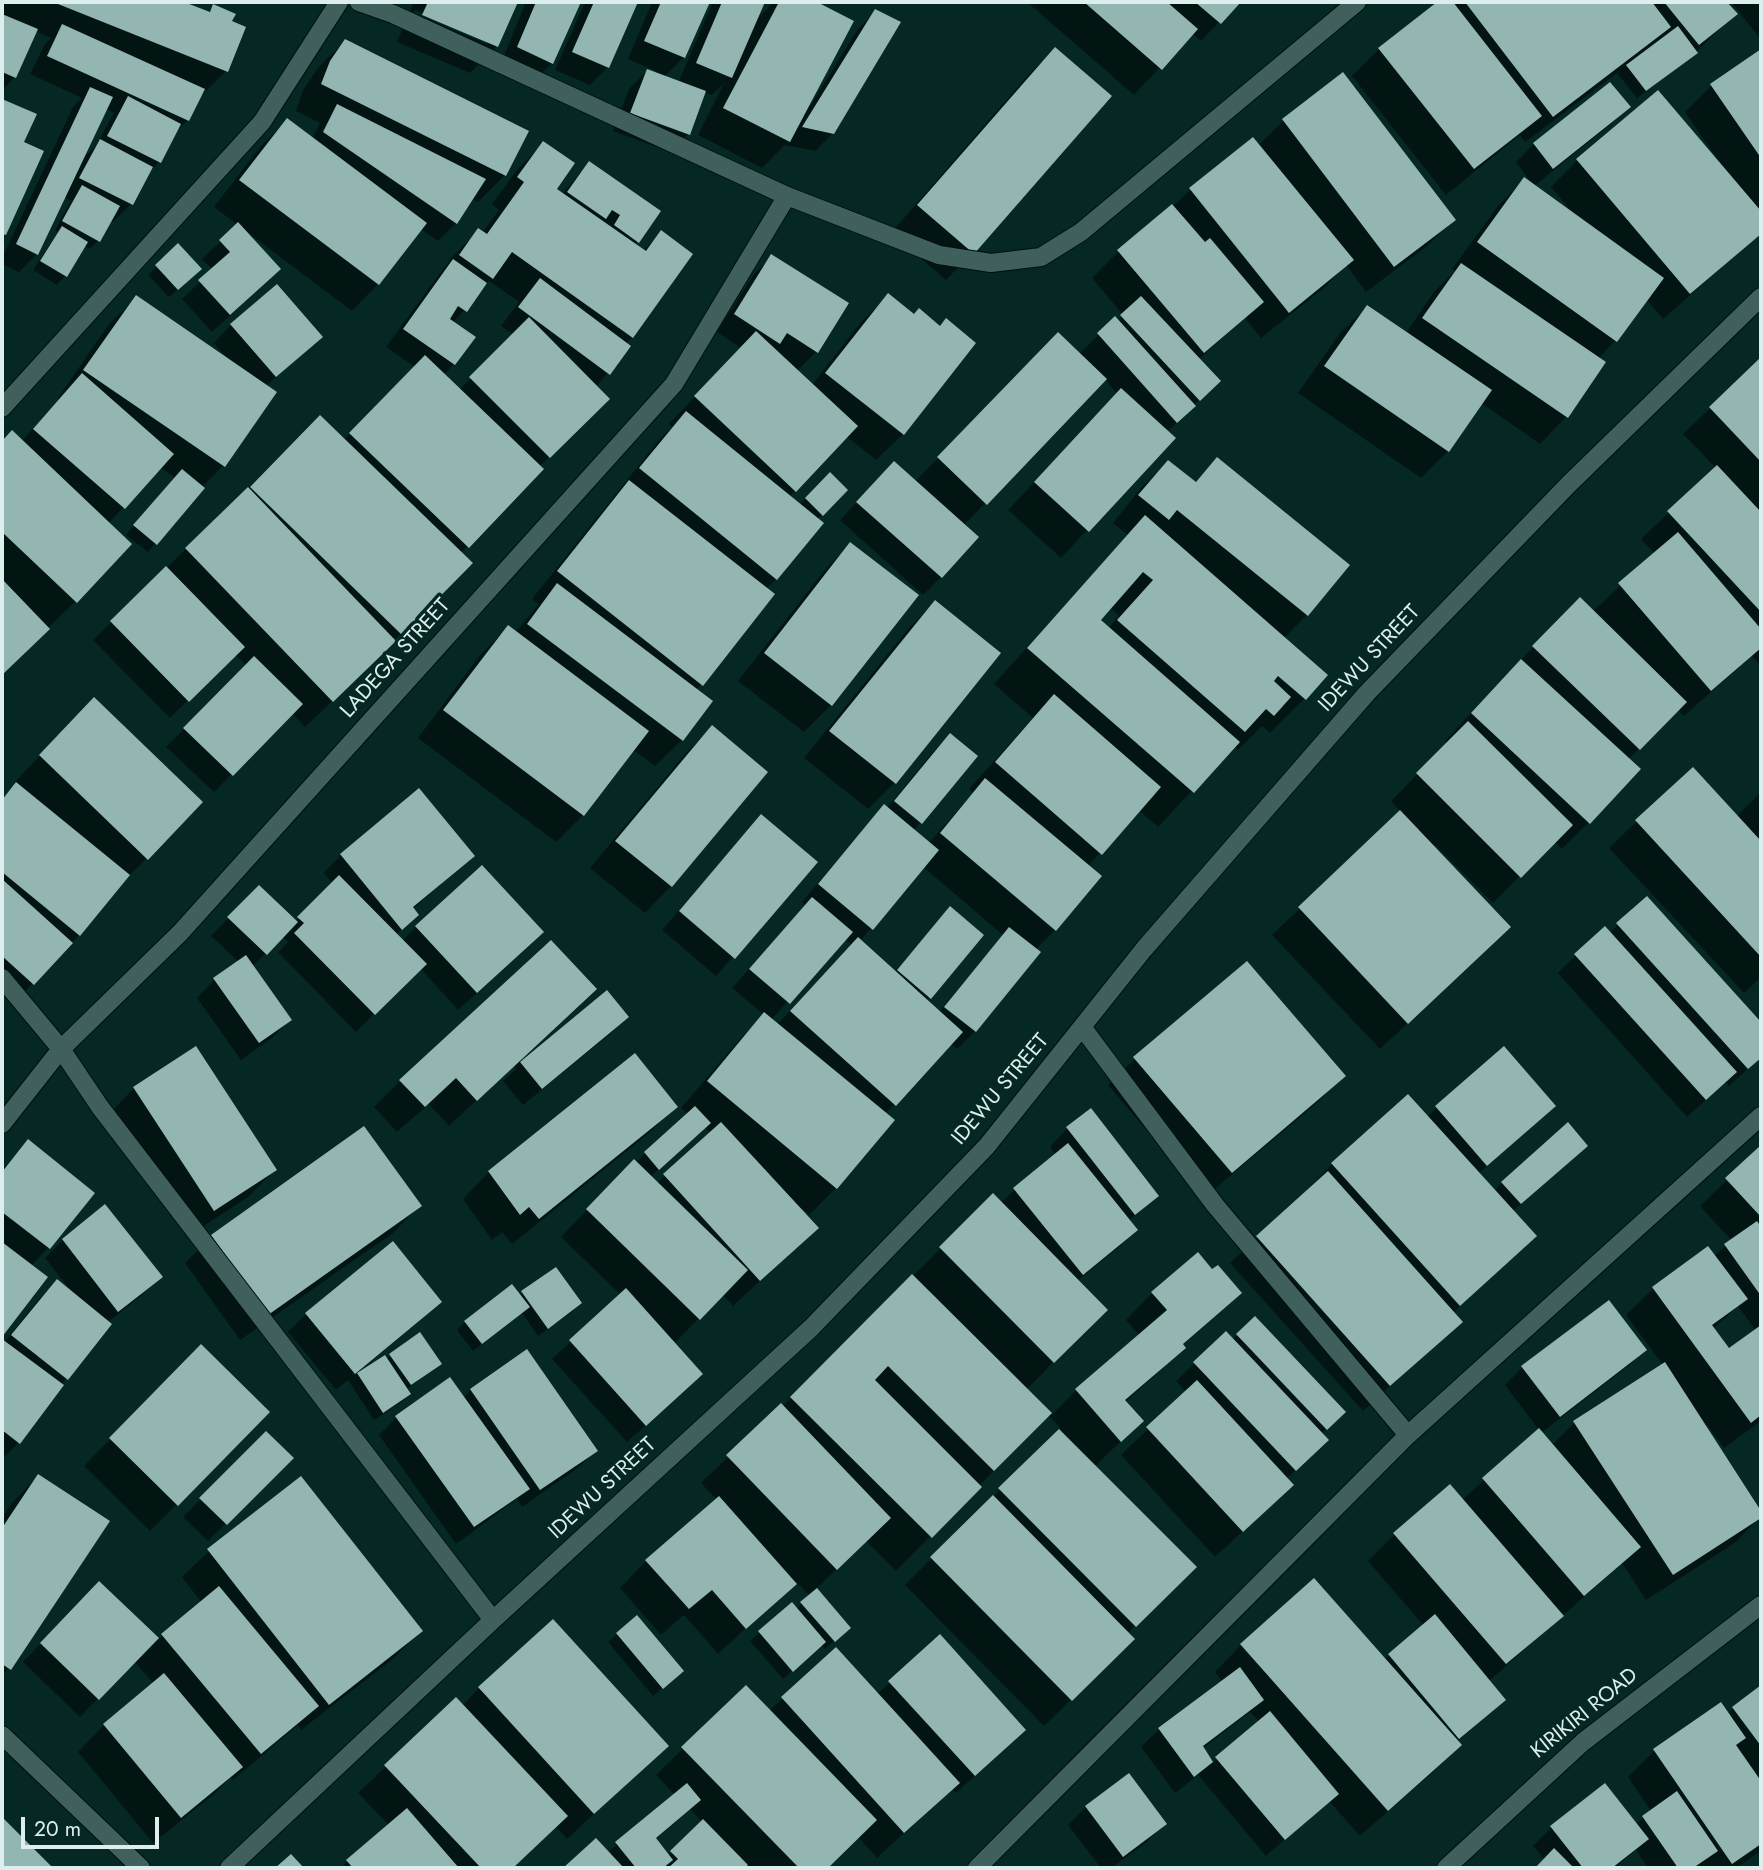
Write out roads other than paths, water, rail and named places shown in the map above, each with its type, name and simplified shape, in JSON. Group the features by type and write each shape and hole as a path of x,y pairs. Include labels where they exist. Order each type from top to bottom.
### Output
{"street":[{"path":"2,408 262,122 339,2"},
{"path":"359,2 396,8 786,196 939,255 991,263 1041,257 1081,232 1357,2"},
{"name":"LADEGA STREET","path":"2,1124 61,1049 180,933 674,384 786,196"},
{"name":"IDEWU STREET","path":"229,1868 493,1620 811,1328 987,1146 1144,950 1367,692 1569,484 1761,297"},
{"path":"2,978 61,1049 100,1107 493,1620"},
{"path":"1082,1027 1215,1205 1408,1435"},
{"path":"977,1868 1408,1435 1761,1116"},
{"name":"KIRIKIRI ROAD","path":"1446,1868 1583,1742 1761,1605"},
{"path":"2,1735 141,1868"}]}
